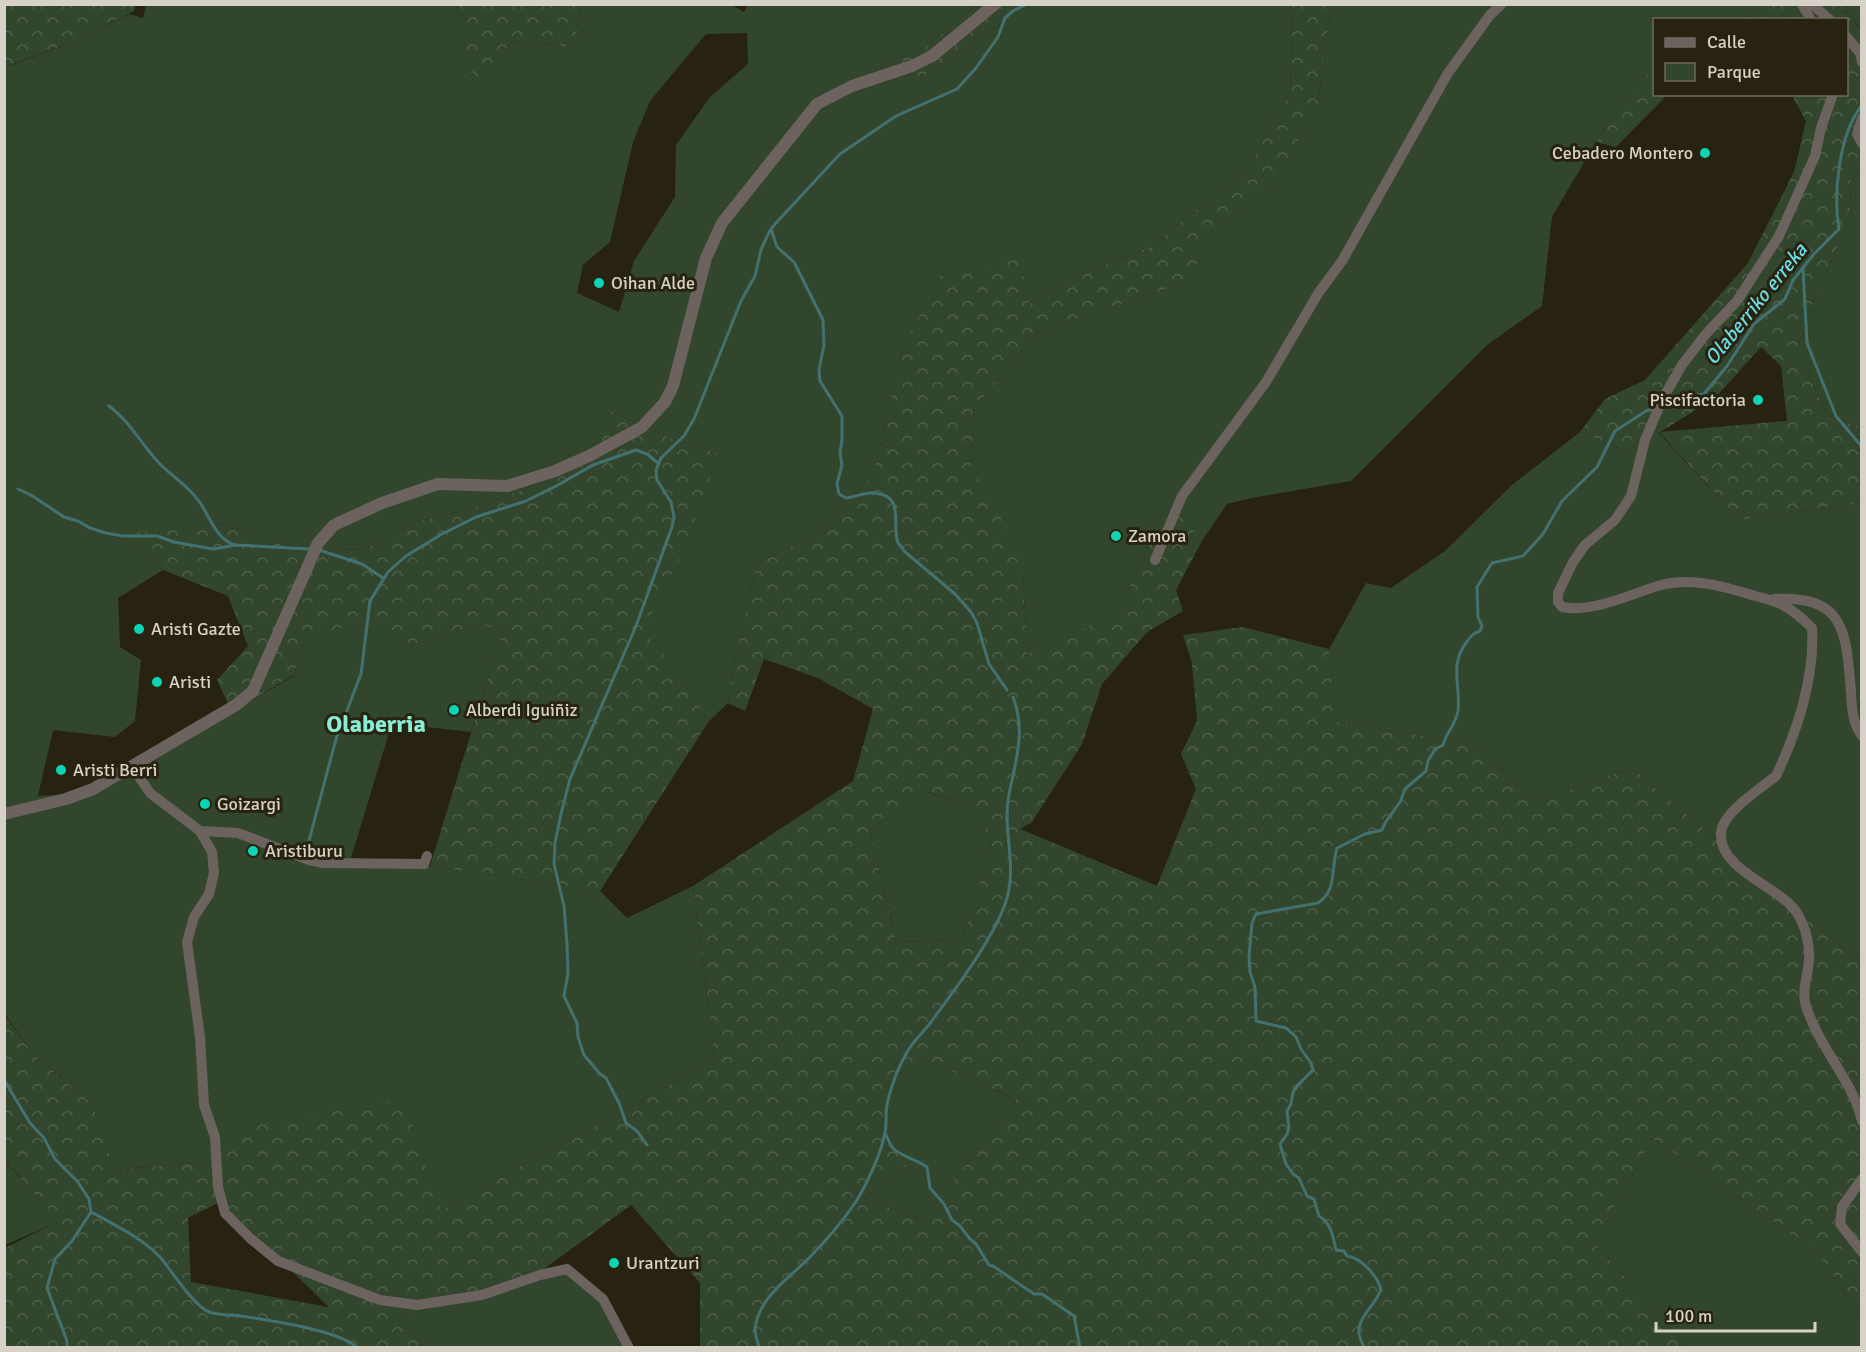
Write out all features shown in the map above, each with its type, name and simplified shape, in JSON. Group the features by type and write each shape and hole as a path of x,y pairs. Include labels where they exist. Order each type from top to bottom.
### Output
{"street":[{"path":"4,814 66,799 93,789 236,705 253,691 318,543 334,525 382,503 438,484 507,486 536,477 591,455 642,427 665,402 673,386 706,258 722,222 817,104 852,86 932,57 995,4"},
{"path":"1155,560 1182,496 1266,382 1319,292 1342,261 1448,73 1490,15 1502,4"},
{"path":"1802,4 1810,18"},
{"path":"1812,4 1828,18"},
{"path":"1848,38 1860,53 1862,62"},
{"path":"1832,96 1821,128 1815,156 1779,236 1737,301 1682,365 1662,400 1645,440 1631,496 1615,519 1585,544 1560,585 1558,602 1562,608 1574,610 1661,585 1694,581 1781,604 1800,616 1812,628 1813,650 1793,737 1776,776 1726,818 1720,834 1726,854 1757,882 1782,897 1797,912 1807,936 1809,960 1805,1002 1814,1026 1858,1105 1862,1121"},
{"path":"1862,118 1857,134 1862,143"},
{"path":"1768,600 1790,598 1818,603 1827,608 1839,621 1849,671 1854,724 1862,736"},
{"path":"132,766 150,793 200,831 212,852 214,873 209,894 194,917 187,942 200,1037 204,1105 215,1137 218,1188 225,1213 251,1239 278,1261 380,1300 417,1305 482,1295 540,1275 567,1269 603,1299 628,1347"},
{"path":"200,831 238,833 309,860 323,863 424,864 427,856"},
{"path":"1862,1179 1842,1207 1840,1224 1862,1252"}],"green space":[{"path":"5,4 136,5 134,11 78,40 5,67"},
{"path":"730,4 744,12 748,4 978,5 925,47 881,65 896,88 964,55 1016,10 1034,5 1293,5 1290,92 1246,171 1148,248 1062,281 1029,305 903,347 874,472 841,510 814,536 757,562 737,648 728,703 709,721 671,664 642,630 685,547 719,453 670,438 608,410 596,443 576,449 532,486 470,509 416,522 364,549 310,551 222,524 122,535 163,570 118,598 120,647 141,660 135,721 115,737 53,730 38,796 92,792 294,676 304,643 367,616 412,645 478,625 503,629 471,732 392,723 351,858 446,868 600,891 627,918 693,886 715,1060 441,1210 217,1160 114,1170 92,1104 33,1054 5,1014 4,68 78,40 129,14 143,18 146,5 456,5 476,95 512,41 575,47 580,5","holes":["747,33 748,64 710,97 676,145 675,197 634,261 619,312 577,293 583,265 610,242 633,142 650,101 706,34"]},
{"path":"456,5 580,5 575,47 512,41 476,96"},
{"path":"978,5 1034,5 1016,10 964,55 896,89 881,65 925,47"},
{"path":"1293,5 1331,5 1318,104 1274,186 1210,232 1189,282 1039,331 975,407 971,467 994,502 1023,573 1027,654 1119,612 1162,513 1181,514 1202,541 1176,590 1183,611 1147,632 1102,684 1082,744 1032,822 1020,829 1157,886 1196,789 1181,754 1197,721 1192,663 1183,635 1243,627 1329,649 1334,721 1474,744 1534,801 1632,768 1861,963 1861,1317 1817,1252 1652,1138 1595,1244 1688,1347 700,1347 700,1283 631,1205 540,1272 397,1319 426,1347 5,1347 5,1248 59,1221 5,1160 4,1014 33,1054 92,1104 115,1170 216,1160 245,1127 403,1098 441,1210 715,1060 693,886 853,781 873,709 818,678 764,659 745,711 728,703 737,648 757,562 814,536 841,510 874,472 903,347 941,275 1020,259 1029,305 1062,281 1148,248 1246,171 1290,92","holes":["928,792 975,808 992,843 962,940 896,942 870,830","926,1060 1016,1099 923,1220 864,1198 911,1162 881,1127 897,1074","220,1202 328,1307 191,1282 188,1218"]},
{"path":"1331,5 1763,5 1745,18 1653,18 1653,71 1638,80 1596,142 1552,217 1542,306 1487,345 1351,481 1227,504 1202,541 1181,514 1162,513 1119,612 1027,655 1023,573 971,467 975,407 1039,331 1189,282 1210,232 1274,186 1318,104"},
{"path":"1763,5 1840,5 1861,30 1861,110 1855,134 1861,149 1861,167 1851,179 1850,219 1811,307 1797,348 1827,415 1861,427 1861,503 1739,520 1659,432 1626,451 1580,432 1605,399 1645,380 1748,263 1794,172 1806,121 1793,96 1848,96 1848,18 1745,18","holes":["1761,347 1781,366 1787,421 1660,432 1715,398"]},
{"path":"1840,5 1861,5 1861,29"},
{"path":"1653,71 1653,96 1666,96 1616,147 1596,142 1638,80"},
{"path":"1861,167 1861,427 1827,415 1797,348 1811,307 1850,219 1851,179"},
{"path":"608,410 670,438 719,453 685,548 643,630 671,664 709,721 600,891 430,866 503,629 478,625 412,645 367,617 304,643 294,675 232,712 217,680 248,646 228,596 163,570 121,534 222,524 310,551 364,549 416,522 470,509 532,486 576,449 595,443"},
{"path":"1580,432 1626,451 1658,432 1739,520 1861,503 1861,963 1632,768 1534,801 1474,744 1333,721 1329,649 1366,583 1391,588 1445,551 1512,485"},
{"path":"927,792 975,808 992,843 962,940 896,942 870,830"},
{"path":"926,1060 1016,1099 923,1220 864,1198 911,1162 881,1127 897,1074"},
{"path":"1652,1138 1817,1252 1861,1317 1861,1347 1688,1347 1595,1244"},
{"path":"4,1160 60,1221 5,1245 4,1245"},
{"path":"569,1270 601,1300 624,1347 426,1347 397,1319 540,1272"}],"waterway":[{"path":"647,1145 637,1131 626,1123 606,1078 584,1055 578,1037 577,1023 564,996 568,973 567,944 564,906 554,864 555,843 570,779 636,626 672,527 674,517 671,502 657,480 656,470 661,458 684,436 694,419 741,301 755,276 761,250 775,224 840,154 896,116 957,89 976,68 998,37 1005,18 1027,4"},
{"name":"Olaberriko erreka","path":"1663,404 1675,399 1704,394 1727,366 1754,324 1785,299 1793,280 1814,254 1839,229 1837,199 1843,147 1854,117 1862,105"},
{"path":"771,229 777,247 794,262 823,320 824,345 819,370 820,381 842,416 840,453 842,465 837,484 839,494 846,498 874,493 890,499 894,505 898,543 904,551 955,594 971,612 977,623 989,664 1007,690"},
{"path":"1803,269 1807,343 1836,416 1862,447"},
{"path":"109,406 124,419 161,465 194,495 217,532 235,545"},
{"name":"Olaberriko erreka","path":"1365,1348 1360,1339 1360,1324 1381,1290 1373,1274 1364,1264 1347,1256 1344,1251 1336,1250 1331,1230 1319,1216 1314,1199 1307,1196 1299,1178 1286,1164 1280,1144 1289,1127 1287,1111 1293,1092 1313,1070 1296,1037 1286,1028 1256,1021 1255,987 1250,972 1249,956 1252,923 1256,914 1318,903 1331,886 1337,848 1365,834 1382,830 1400,802 1405,789 1426,771 1428,761 1435,749 1443,745 1455,720 1459,702 1458,660 1467,641 1480,631 1482,626 1478,617 1477,587 1492,563 1523,556 1543,534 1562,501 1597,467 1615,431 1646,411 1657,407"},
{"path":"307,848 336,739 361,674 370,601 388,572 406,556 442,534 476,517 526,501 593,465 636,450 647,454 658,463"},
{"path":"18,489 64,517 106,533 123,536 157,536 174,542 213,549 236,545 309,549"},
{"path":"322,551 362,564 383,578"},
{"path":"759,1348 755,1330 761,1308 775,1290 827,1239 855,1203 881,1149 886,1129 888,1099 903,1060 911,1045 931,1022 974,962 1002,912 1010,885 1007,807 1017,758 1019,733 1019,721 1013,697"},
{"path":"4,1080 30,1123 44,1138 55,1159 77,1181 89,1199 91,1212 72,1241 55,1259 47,1288 67,1341 67,1348"},
{"path":"885,1133 895,1150 927,1167 930,1188 944,1204 952,1220 976,1244 989,1265 1034,1294 1042,1294 1074,1316 1080,1348"},
{"path":"91,1212 144,1243 160,1257 197,1303 209,1312 301,1326 333,1335 355,1346"}],"place":[{"name":"Cebadero Montero","path":"1705,153"},
{"name":"Oihan Alde","path":"599,283"},
{"name":"Piscifactoria","path":"1758,400"},
{"name":"Zamora","path":"1116,536"},
{"name":"Aristi Gazte","path":"139,629"},
{"name":"Aristi","path":"157,682"},
{"name":"Alberdi Iguiñiz","path":"454,710"},
{"name":"Aristi Berri","path":"61,770"},
{"name":"Goizargi","path":"205,804"},
{"name":"Aristiburu","path":"253,851"},
{"name":"Urantzuri","path":"614,1263"}],"district":[{"name":"Olaberria","path":"376,724"}]}
